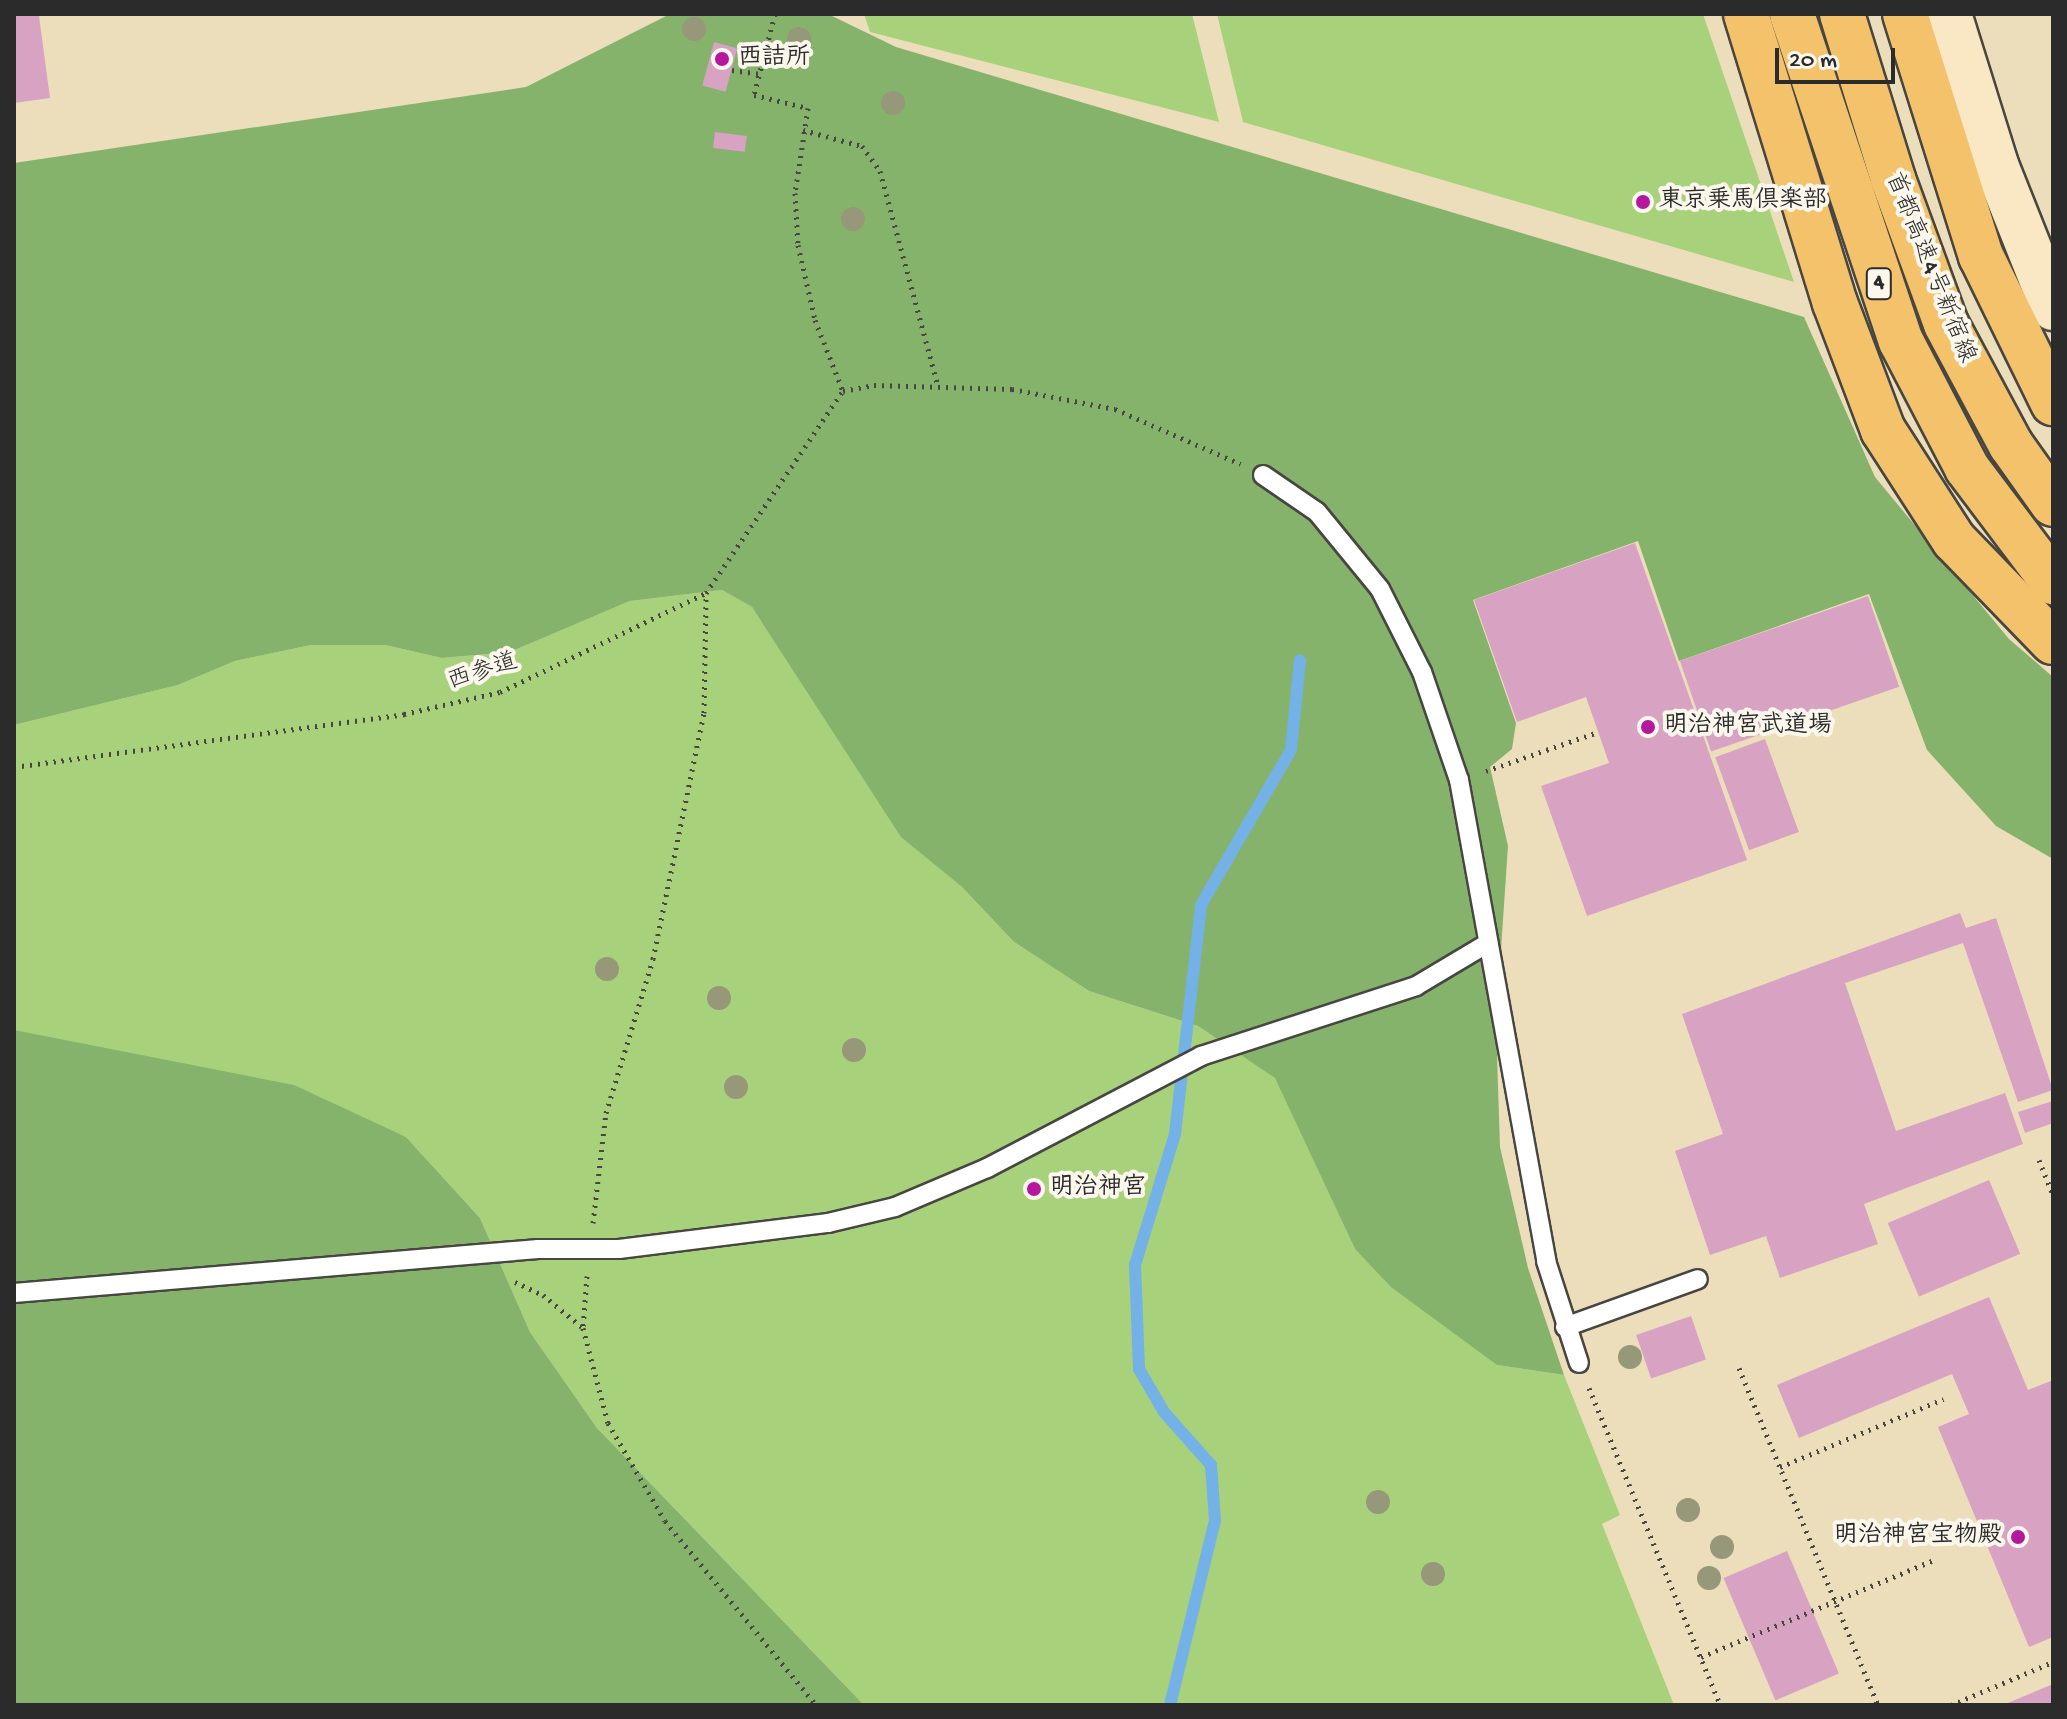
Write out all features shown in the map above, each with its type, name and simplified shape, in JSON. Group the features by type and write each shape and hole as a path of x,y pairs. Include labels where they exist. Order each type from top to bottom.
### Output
{"highway":[{"path":"1746,14 1835,303 1883,430 1954,540 2053,642"},
{"name":"首都高速4号新宿線","path":"1792,14 1901,341 1959,456 2013,533 2053,582"},
{"name":"首都高速4号新宿線","path":"1842,14 1893,179 1946,324 2011,445 2053,504"},
{"path":"1905,14 1981,256 2053,403"}],"street":[{"path":"1949,14 1996,165 2053,308"}],"lane":[{"path":"1263,475 1317,512 1380,589 1422,672 1459,780 1546,1261 1579,1363"},
{"path":"14,1293 455,1255 594,1250 723,1239 895,1207 987,1168 1201,1056 1416,986 1488,943"},
{"path":"1565,1327 1698,1279"}],"path":[{"path":"775,14 754,95 808,108 795,193 798,245 815,320 843,391"},
{"path":"732,70 759,74"},
{"path":"803,130 862,146 880,171 938,387"},
{"path":"816,1705 665,1521 608,1423 583,1328 594,1250 606,1113 653,959 704,713 706,593 843,391 874,385 1012,389 1115,409 1263,475"},
{"name":"西参道","path":"14,767 404,714 500,692 706,593"},
{"path":"1506,765 1598,732"},
{"path":"2039,1160 2053,1195"},
{"path":"455,1255 543,1295 583,1328"},
{"path":"1579,1363 1720,1705"},
{"path":"1739,1368 1878,1705"},
{"path":"1780,1467 1943,1399"},
{"path":"1701,1657 1932,1561"},
{"path":"1951,1705 2053,1662"}],"green space":[{"path":"670,14 828,14 896,47 1804,317 1875,477 2009,639 2053,677 2053,859 1996,826 1927,750 1869,594 1679,661 1638,541 1473,600 1516,723 1512,749 1490,767 1508,846 1496,1024 1500,1147 1528,1268 1564,1375 1497,1365 1391,1287 1355,1249 1275,1078 1198,1026 1089,991 1014,942 961,886 901,837 752,607 722,590 630,601 510,652 442,658 385,645 311,645 235,661 178,685 14,725 14,163 526,87"},
{"path":"864,14 1192,14 1219,122 870,32"},
{"name":"東京乗馬倶楽部","path":"1217,14 1703,14 1794,282 1243,122"},
{"path":"722,590 752,607 961,886 1014,942 1089,991 1198,1026 1276,1078 1355,1249 1497,1365 1564,1375 1620,1515 1602,1524 1674,1705 864,1705 597,1428 530,1332 480,1218 406,1137 14,1030 14,725 178,685 235,661 311,645 385,645 442,658 510,652 630,601"},
{"path":"14,1030 294,1085 406,1137 480,1218 530,1332 597,1428 864,1705 14,1705"}],"building":[{"path":"14,14 39,16 50,98 14,103"},
{"name":"西詰所","path":"714,42 737,48 726,92 702,85"},
{"path":"715,132 747,136 745,152 713,148"},
{"name":"明治神宮武道場","path":"1635,543 1747,860 1587,916 1541,786 1609,763 1586,697 1517,722 1474,600"},
{"path":"1868,596 1899,687 1711,752 1680,661"},
{"path":"1765,739 1799,832 1749,850 1715,757"},
{"path":"1960,913 1966,928 1996,918 2053,1090 2018,1102 1963,943 1845,983 1896,1131 2005,1093 2023,1144 1864,1204 1878,1244 1780,1278 1766,1236 1710,1255 1675,1151 1723,1134 1682,1014"},
{"path":"2053,1101 2053,1123 2025,1133 2018,1112"},
{"path":"1989,1180 2020,1254 1919,1297 1888,1223"},
{"name":"明治神宮宝物殿","path":"1989,1297 2028,1390 2053,1380 2053,1637 2029,1647 1938,1427 1969,1414 1952,1374 1799,1438 1777,1385"},
{"path":"1691,1316 1706,1359 1651,1378 1636,1335"},
{"path":"1787,1551 1839,1673 1775,1700 1723,1578"},
{"path":"2053,1684 2053,1705 2003,1705"}],"waterway":[{"path":"1170,1705 1215,1520 1211,1465 1164,1412 1139,1369 1135,1265 1175,1134 1201,905 1291,750 1300,660"}],"place":[{"name":"西詰所","path":"722,59"},
{"name":"東京乗馬倶楽部","path":"1643,202"},
{"name":"明治神宮武道場","path":"1648,727"},
{"name":"明治神宮","path":"1034,1189"},
{"name":"明治神宮宝物殿","path":"2018,1537"}]}
